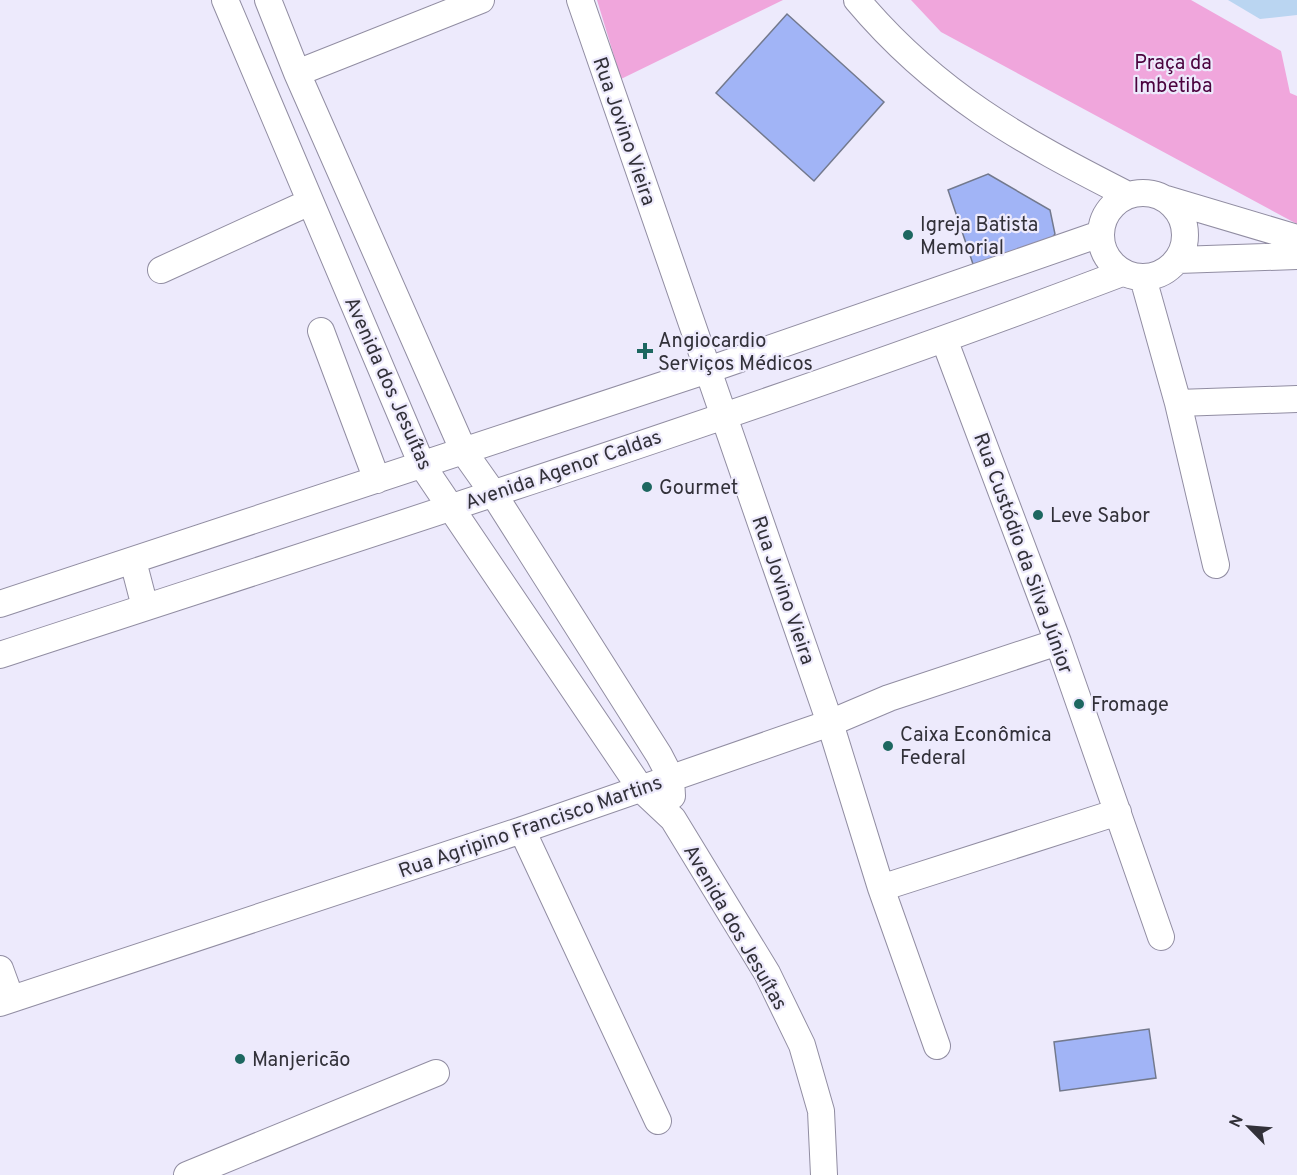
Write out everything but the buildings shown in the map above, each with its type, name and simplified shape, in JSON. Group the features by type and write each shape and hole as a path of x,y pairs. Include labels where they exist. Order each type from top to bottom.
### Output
{"street":[{"name":"Avenida dos Jesuítas","path":"225,0 422,465 641,789 673,819 767,973 802,1045 820,1111 825,1175"},
{"name":"Avenida dos Jesuítas","path":"268,0 297,73 464,452 493,493 652,745 670,778 673,819"},
{"path":"297,73 480,0"},
{"name":"Rua Jovino Vieira","path":"580,0 830,723 881,888 937,1046"},
{"path":"857,0 884,32 946,89 1034,148 1128,195"},
{"path":"1216,565 1178,403 1133,275 1106,256 1100,234 1108,210 1128,195 1148,192 1297,238"},
{"path":"1133,275 1163,273 1178,260 1186,239 1182,216 1166,199"},
{"path":"161,270 310,202"},
{"path":"0,604 708,370 1100,234"},
{"path":"1178,260 1297,256"},
{"name":"Avenida Agenor Caldas","path":"0,655 493,493 1133,275"},
{"path":"321,331 377,480"},
{"name":"Rua Custódio da Silva Júnior","path":"944,339 1058,642 1161,937"},
{"path":"1178,403 1297,399"},
{"path":"133,561 145,607"},
{"name":"Rua Agripino Francisco Martins","path":"6,1001 522,830 830,723 889,698 1058,642"},
{"path":"881,888 1118,812"},
{"path":"522,830 658,1121"},
{"path":"0,969 6,1001"},
{"path":"187,1175 436,1073"}],"green space":[{"path":"597,0 783,0 621,79"},
{"name":"Praça da Imbetiba","path":"911,0 1191,0 1281,51 1290,93 1297,96 1297,224 941,32"}],"water":[{"path":"1228,0 1297,0 1297,15 1260,19"}],"place":[{"name":"Igreja Batista Memorial","path":"908,235"},
{"name":"Angiocardio Serviços Médicos","path":"645,351"},
{"name":"Gourmet","path":"647,487"},
{"name":"Leve Sabor","path":"1038,515"},
{"name":"Fromage","path":"1079,704"},
{"name":"Caixa Econômica Federal","path":"888,746"},
{"name":"Manjericão","path":"240,1059"}]}
